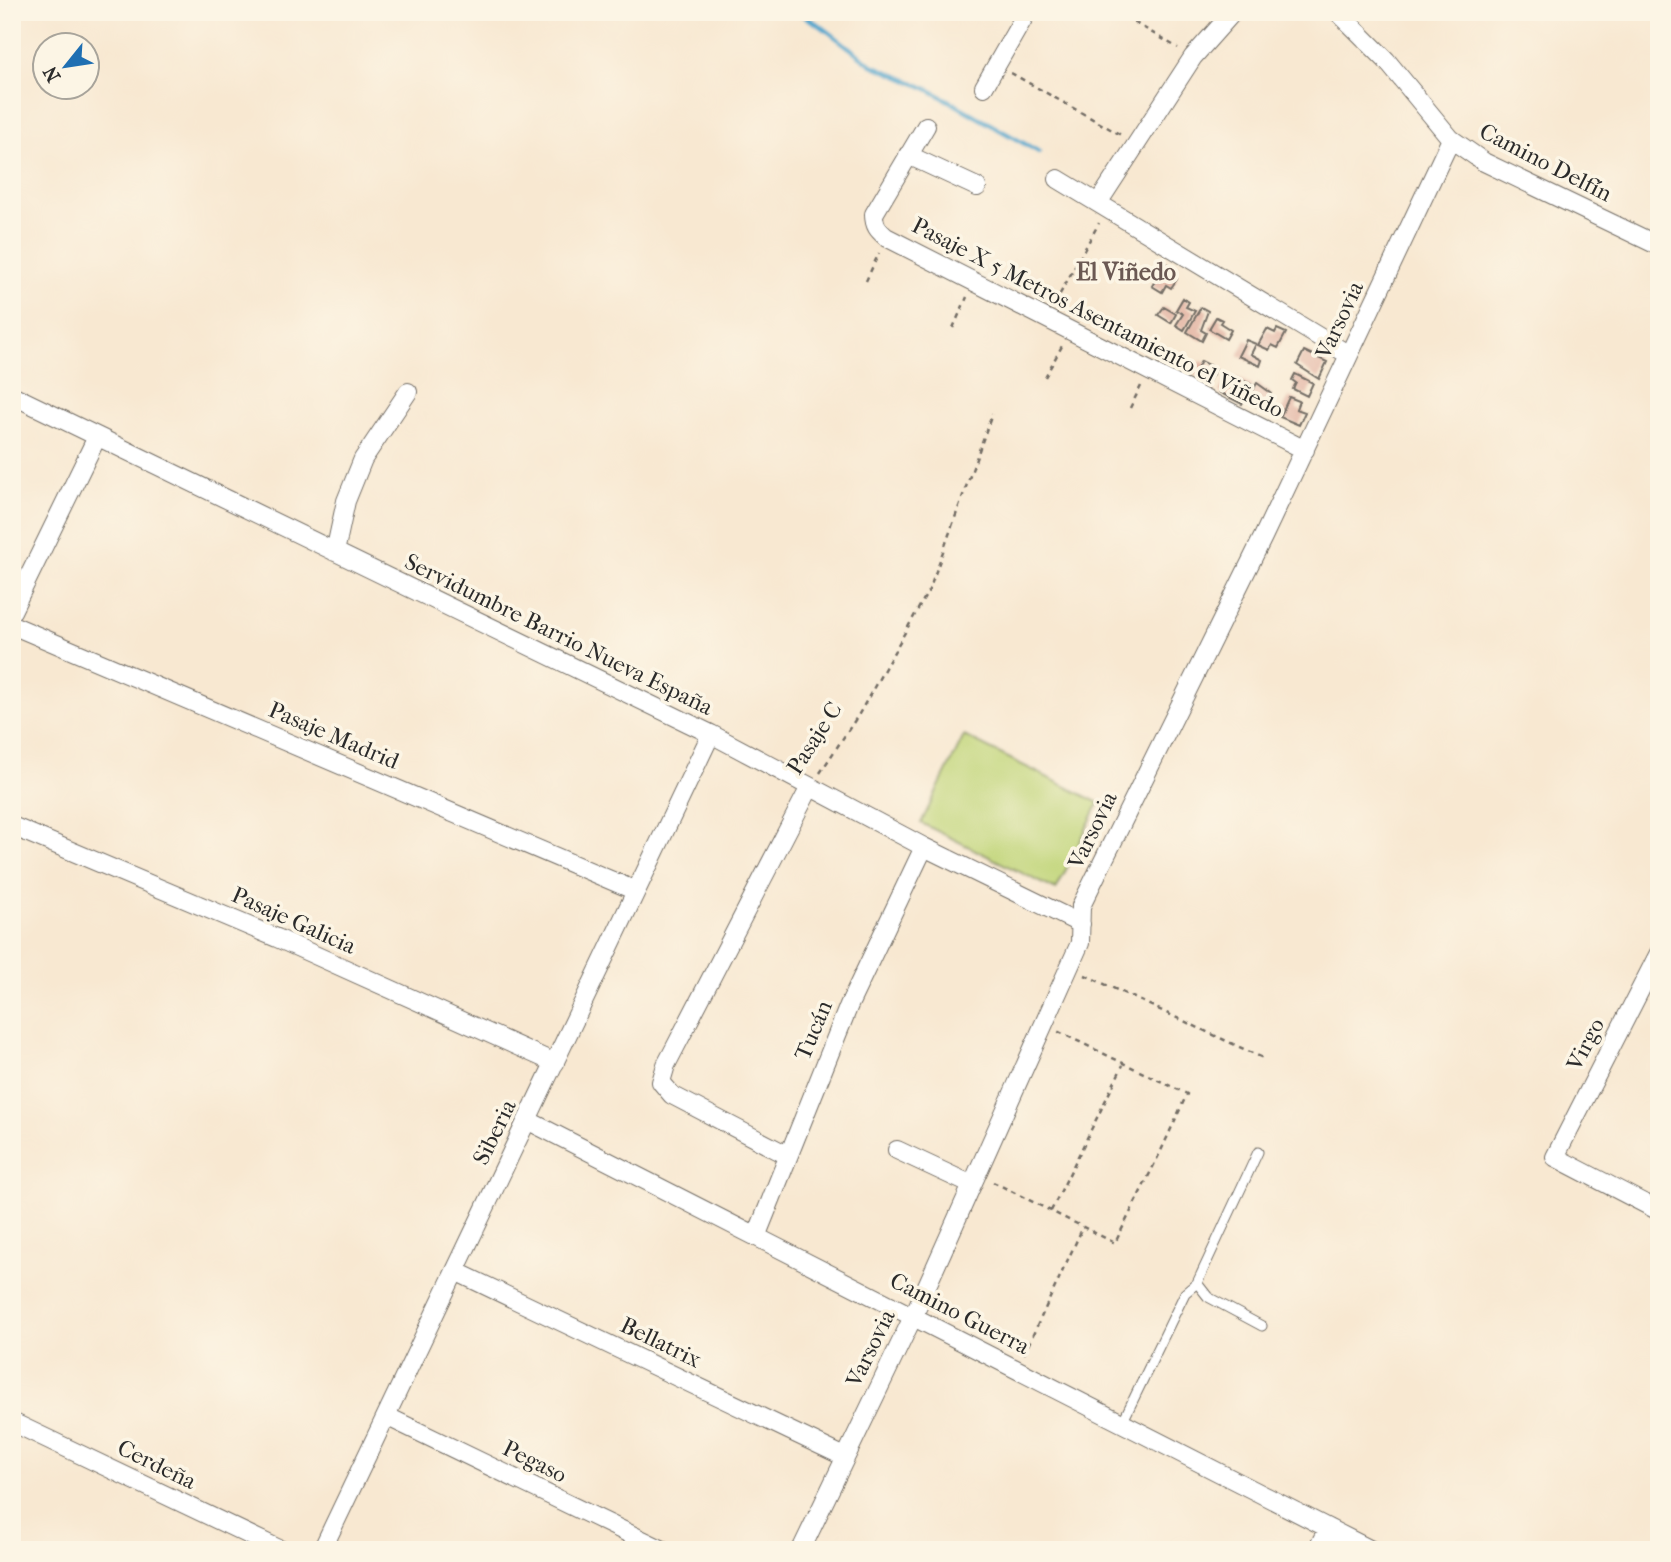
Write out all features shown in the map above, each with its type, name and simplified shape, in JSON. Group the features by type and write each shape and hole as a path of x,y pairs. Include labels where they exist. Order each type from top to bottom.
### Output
{"street":[{"path":"984,88 1027,12"},
{"path":"1103,206 1136,144 1193,57 1233,12"},
{"name":"Camino Delfín","path":"1338,12 1385,60 1451,139 1484,162 1659,246"},
{"path":"926,126 908,155 977,187"},
{"name":"Varsovia","path":"801,1550 913,1317 1068,971 1080,943 1081,906 1305,450 1451,139"},
{"name":"Pasaje X 5 Metros Asentamiento el Viñedo","path":"908,155 874,214 878,230 886,237 1305,450"},
{"path":"1058,179 1349,355"},
{"path":"335,552 346,501 363,459 408,393"},
{"name":"Servidumbre Barrio Nueva España","path":"12,395 711,734 924,847 1082,924"},
{"path":"12,611 97,437"},
{"name":"Pasaje Madrid","path":"12,625 636,891"},
{"name":"Siberia","path":"322,1550 711,734"},
{"name":"Pasaje C","path":"788,1155 673,1095 662,1082 666,1065 810,787"},
{"name":"Pasaje Galicia","path":"12,826 277,938 555,1063"},
{"name":"Tucán","path":"756,1237 849,1005 924,847"},
{"name":"Virgo","path":"1659,953 1555,1157 1659,1211"},
{"name":"Camino Guerra","path":"527,1120 1371,1550"},
{"path":"897,1150 975,1180"},
{"name":"Bellatrix","path":"455,1271 845,1457"},
{"name":"Pegaso","path":"386,1416 663,1550"},
{"name":"Cerdeña","path":"12,1422 281,1550"},
{"path":"1317,1550 1328,1528"}],"lane":[{"path":"1122,1423 1185,1293 1197,1283 1258,1152"},
{"path":"1197,1283 1208,1297 1262,1326"}],"path":[{"path":"1117,12 1193,57"},
{"path":"997,65 1136,144"},
{"path":"1047,318 1103,206"},
{"path":"866,281 886,237"},
{"path":"954,328 974,281"},
{"path":"1045,377 1070,330"},
{"path":"1130,408 1149,370"},
{"name":"Pasaje C","path":"810,787 859,714 930,588 992,414"},
{"path":"1068,971 1086,975 1263,1058"},
{"path":"975,1180 1051,1211 1115,1242 1160,1153 1186,1094 1044,1024"},
{"path":"1051,1211 1123,1065"},
{"path":"1017,1370 1083,1227"}],"green space":[{"path":"964,736 1099,803 1056,890 921,823"}],"building":[{"path":"1166,263 1177,270 1173,276 1177,279 1171,288 1166,285 1162,292 1152,286"},
{"path":"1183,298 1189,302 1186,307 1195,311 1184,330 1176,325 1183,314 1176,310"},
{"path":"1164,307 1176,314 1171,323 1158,315"},
{"path":"1201,307 1208,311 1201,330 1206,333 1202,341 1187,332"},
{"path":"1216,317 1231,330 1226,339 1209,329"},
{"path":"1267,329 1275,333 1277,329 1286,333 1278,348 1272,345 1269,350 1258,345"},
{"path":"1246,340 1256,344 1251,354 1262,360 1260,366 1238,356"},
{"path":"1304,351 1327,362 1319,379 1297,365"},
{"path":"1201,361 1216,369 1208,382 1194,374"},
{"path":"1295,374 1313,383 1307,396 1293,389 1296,383 1292,380"},
{"path":"1236,377 1252,385 1242,404 1219,392 1225,381 1232,385"},
{"path":"1257,383 1271,393 1263,406 1247,401"},
{"path":"1289,397 1299,401 1296,409 1305,412 1299,425 1280,417"}],"waterway":[{"path":"797,12 821,26 872,65 928,89 1039,152"}],"district":[{"name":"El Viñedo","path":"1126,272"}]}
